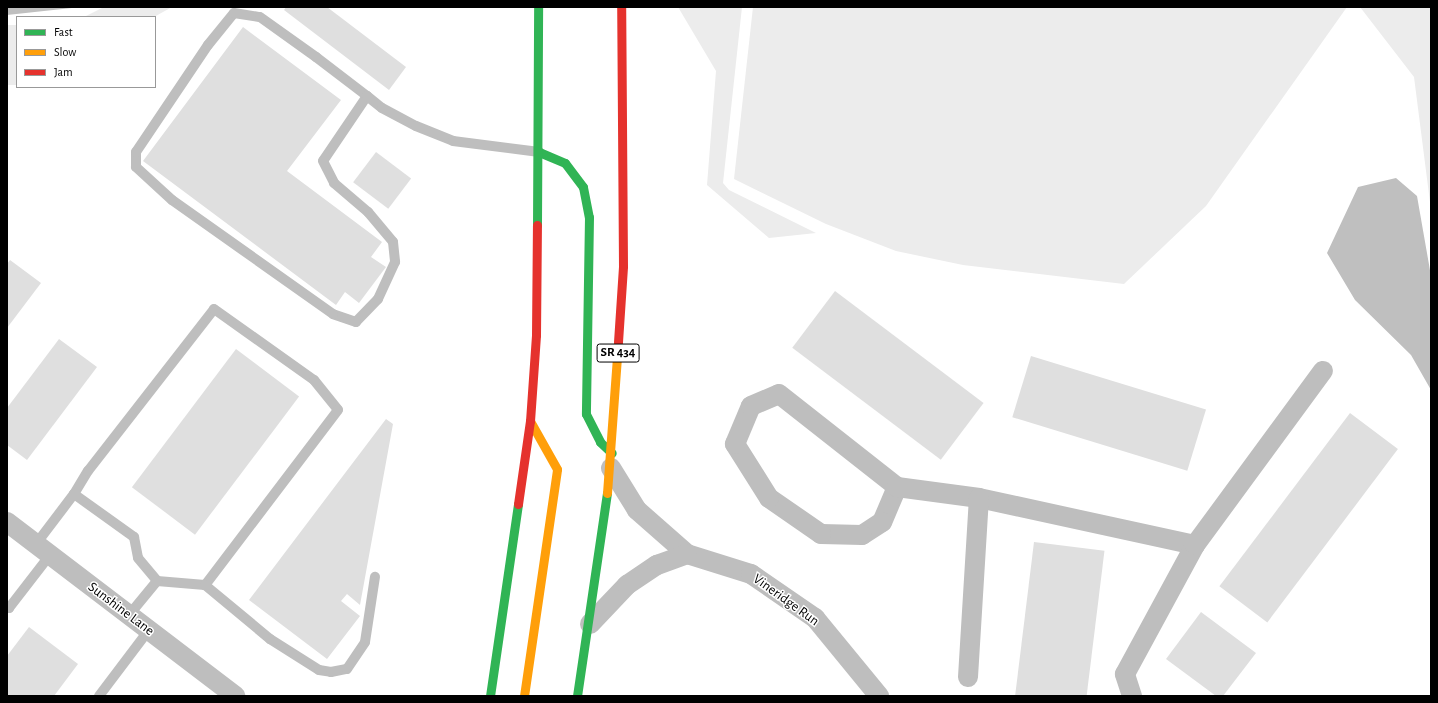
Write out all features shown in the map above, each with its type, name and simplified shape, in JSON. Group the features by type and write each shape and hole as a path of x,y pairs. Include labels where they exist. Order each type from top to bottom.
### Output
{"main road":[{"path":"490,696 530,420 539,152 538,7"},
{"name":"SR 434","path":"577,696 590,624 612,461 623,266 621,7"},
{"path":"539,152 565,163 583,187 589,217 586,414 600,442 612,461"},
{"path":"524,696 540,611 557,469 530,420"}],"street":[{"path":"1132,696 1126,674 1195,545 1323,371"},
{"path":"897,487 882,522 862,535 821,534 769,498 735,444 751,406 779,394 897,487 979,498 1195,545"},
{"name":"Vineridge Run","path":"612,461 637,510 687,554 751,574 815,618 880,696"},
{"path":"968,678 979,498"},
{"name":"Sunshine Lane","path":"7,522 235,696"},
{"path":"590,624 627,585 658,565 687,554"}],"lane":[{"path":"367,96 323,161 334,183 368,212 393,242 395,262 378,298 356,322 333,314 172,200 136,167 136,152 208,45 234,13 260,17 367,96 396,115 453,142 539,152"},
{"path":"7,606 9,608 88,471 214,309 314,380 338,410 205,585"},
{"path":"74,494 134,537 138,558 157,581 205,585 270,639 319,670 332,672 347,669 365,642 375,577"},
{"path":"129,615 157,581"},
{"path":"99,696 149,630"}],"shaded area":[{"path":"7,7 81,7 7,15"},
{"path":"104,7 172,7 156,16 86,16"},
{"path":"678,7 742,7 723,183 729,190 816,233 769,238 707,185 716,71"},
{"path":"753,7 1347,7 1206,206 1124,284 963,265 896,251 826,224 734,179"},
{"path":"1360,7 1431,7 1431,210 1414,77"},
{"path":"7,25 16,25 16,85 7,85"},
{"path":"1396,178 1417,196 1431,276 1431,390 1411,355 1355,300 1327,253 1358,187"}],"building":[{"path":"286,7 327,7 406,67 389,90 284,10"},
{"path":"243,27 341,100 287,171 382,242 371,257 386,267 359,303 345,292 336,305 143,161"},
{"path":"376,152 411,178 388,209 353,182"},
{"path":"10,260 41,283 7,328 7,264"},
{"path":"835,291 984,403 941,460 792,348"},
{"path":"59,339 97,367 27,460 7,445 7,408"},
{"path":"236,349 299,397 195,535 132,487"},
{"path":"1031,356 1206,410 1187,471 1012,417"},
{"path":"1350,413 1398,449 1267,622 1219,586"},
{"path":"386,419 393,424 360,605 347,594 341,601 360,616 327,659 249,600"},
{"path":"1034,542 1104,551 1087,696 1015,696"},
{"path":"1201,612 1256,653 1223,696 1216,696 1166,659"},
{"path":"29,627 78,664 54,696 7,696 7,656"}],"traffic: fast":[{"path":"537,225 538,7"},
{"path":"539,152 565,163 583,187 589,217 586,414 600,442 612,453"},
{"path":"577,696 607,493"},
{"path":"490,696 518,504"}],"traffic: slow":[{"path":"607,493 618,342"},
{"path":"524,696 557,469 530,421"}],"traffic: jam":[{"path":"618,342 623,266 621,7"},
{"path":"518,504 530,421 536,335 537,225"}]}
